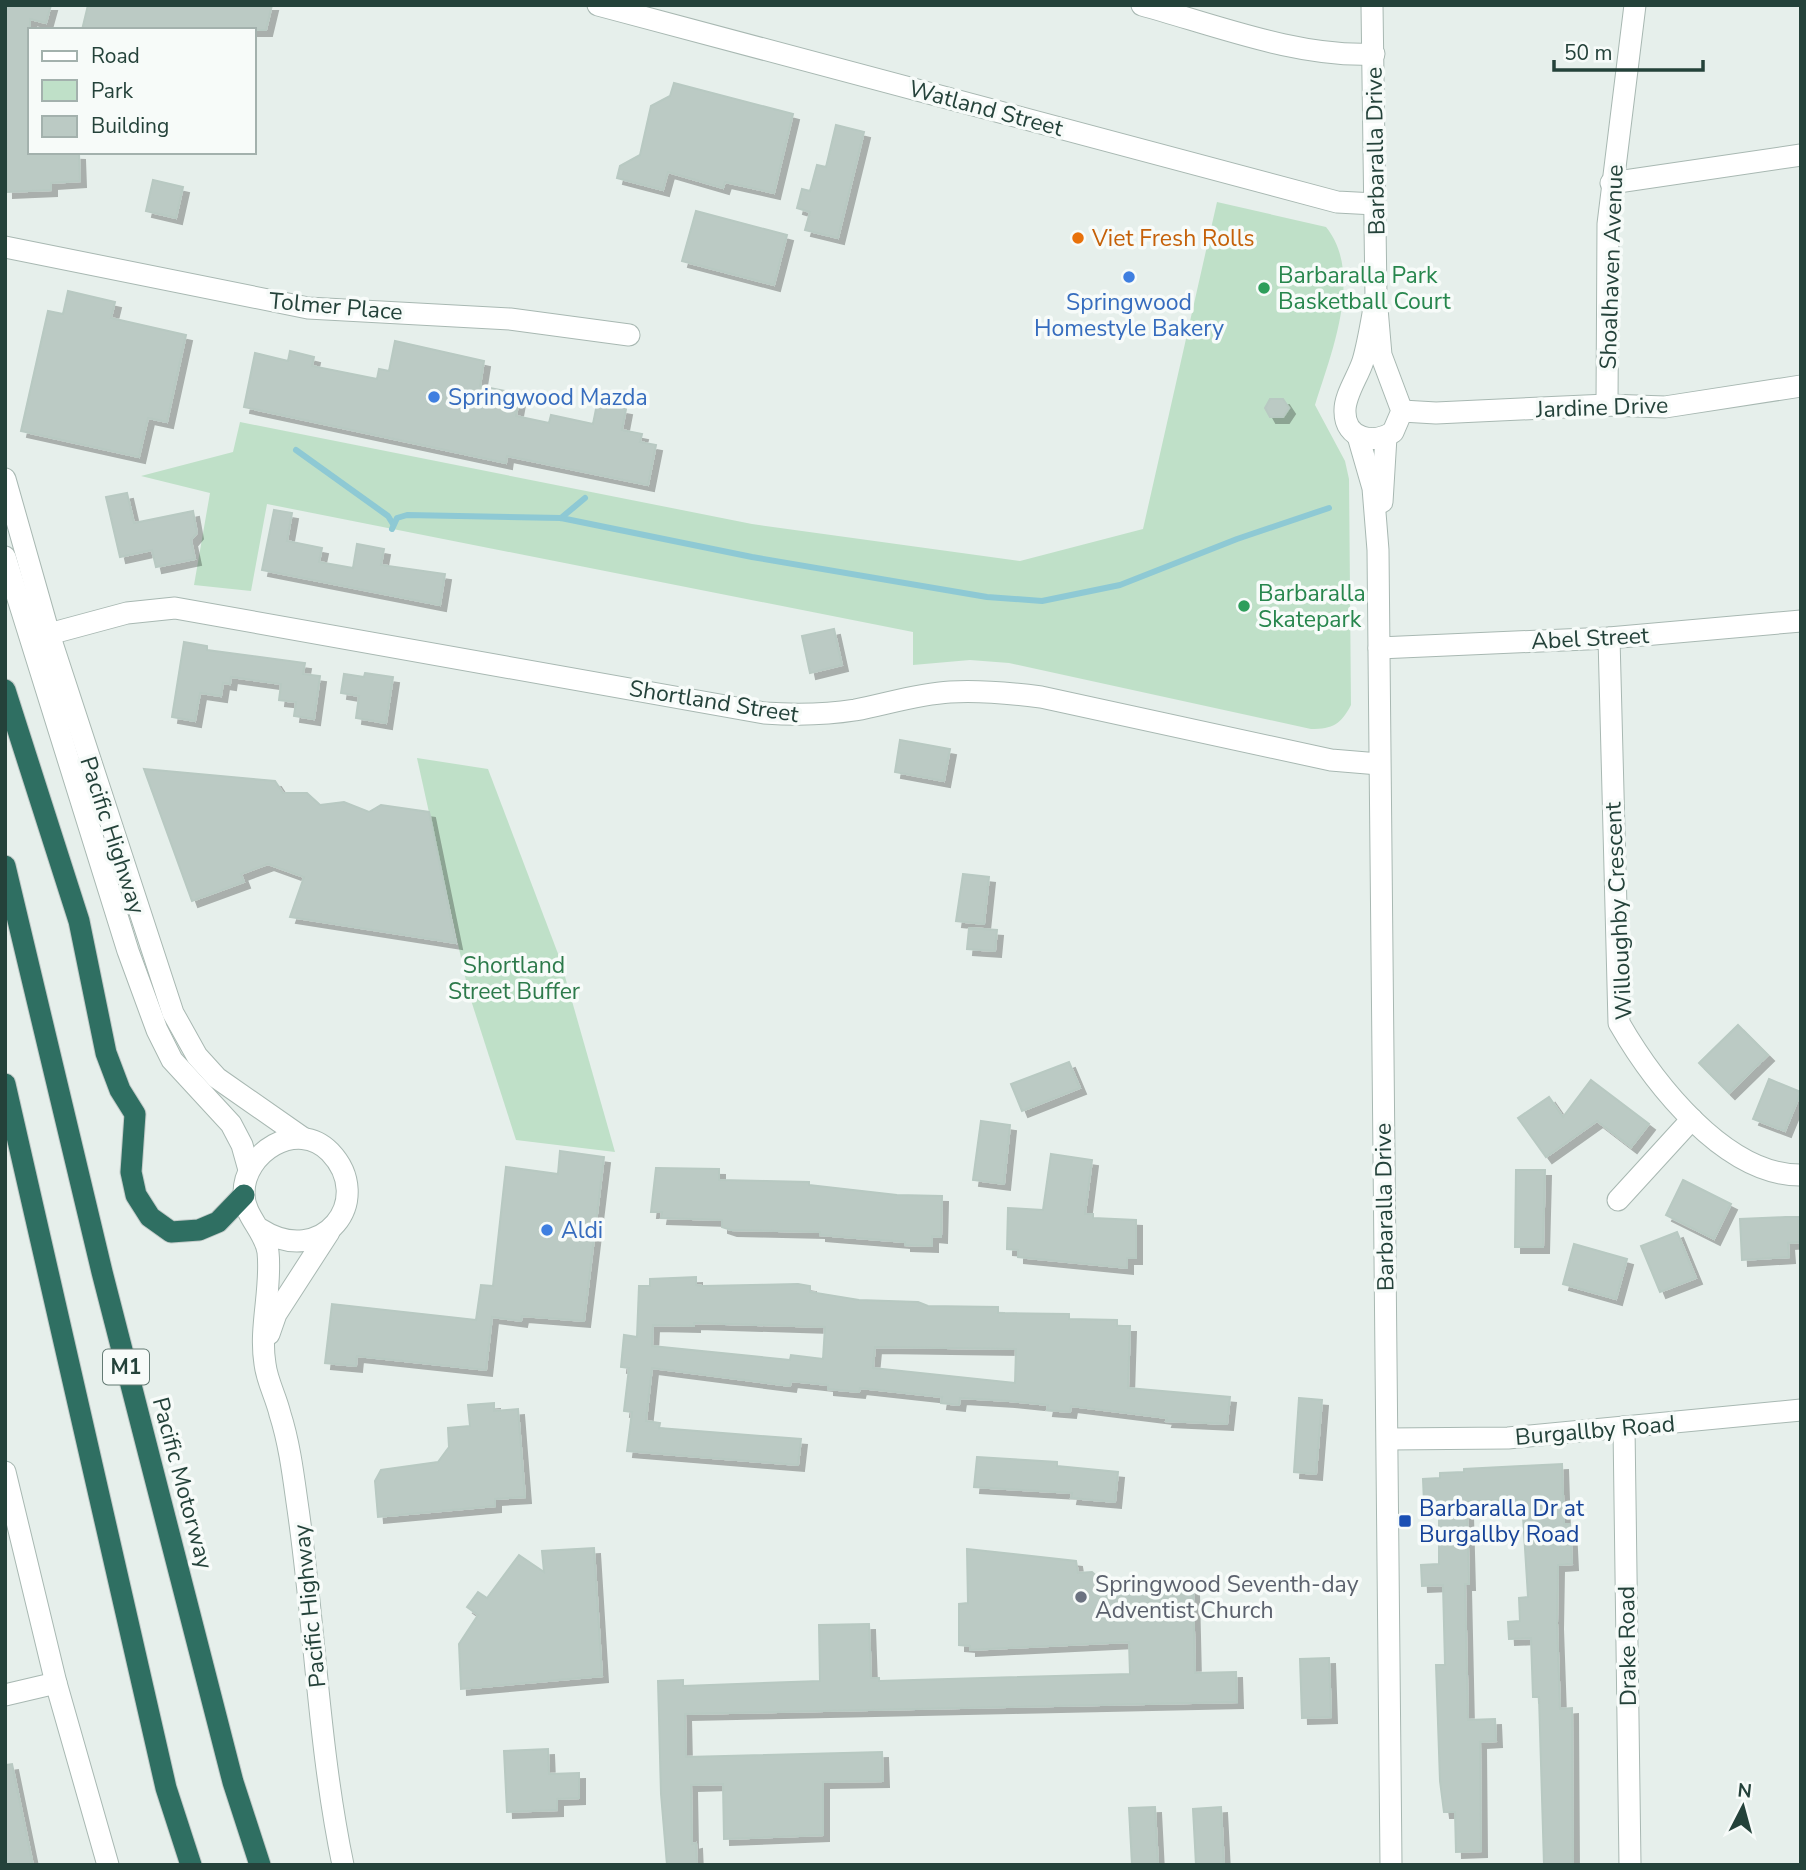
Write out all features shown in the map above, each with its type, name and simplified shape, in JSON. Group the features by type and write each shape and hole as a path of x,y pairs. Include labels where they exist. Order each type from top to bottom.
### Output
{"highway":[{"path":"5,690 79,921 106,1053 120,1090 135,1114 131,1172 136,1195 149,1217 171,1232 199,1230 218,1222 244,1195"},
{"name":"Pacific Motorway","path":"5,866 102,1272 233,1782 260,1865"},
{"name":"M1","path":"5,1084 166,1788 191,1865"}],"street":[{"name":"Watland Street","path":"598,5 1337,202 1375,204"},
{"path":"1143,5 1309,50 1342,56 1374,54"},
{"name":"Barbaralla Drive","path":"1372,5 1376,297 1381,355 1402,411 1398,426 1386,437 1378,550"},
{"name":"Shoalhaven Avenue","path":"1607,405 1611,183 1635,5"},
{"path":"1611,183 1801,155"},
{"name":"Tolmer Place","path":"5,247 308,308 496,318 629,335"},
{"name":"Barbaralla Drive","path":"1376,297 1363,361 1344,411 1346,421 1358,436 1373,488 1378,550 1391,1865"},
{"path":"1352,393 1367,383 1385,385 1393,390"},
{"name":"Jardine Drive","path":"1402,411 1436,413 1607,405 1665,407 1801,386"},
{"path":"1358,436 1377,440 1386,437"},
{"name":"Pacific Highway","path":"5,479 49,634 173,1013 197,1056 217,1078 303,1138"},
{"name":"Pacific Highway","path":"5,557 112,898 157,1030 172,1059 231,1124 242,1145 249,1170"},
{"name":"Shortland Street","path":"49,634 127,613 175,608 764,713 812,716 917,696 950,692 998,692 1041,697 1331,760 1379,764"},
{"name":"Abel Street","path":"1379,648 1609,638 1801,621"},
{"name":"Willoughby Crescent","path":"1609,638 1619,1023 1642,1063 1692,1119 1741,1159 1786,1175 1801,1175"},
{"path":"1618,1200 1692,1119"},
{"path":"264,1349 276,1314 343,1213 347,1189 344,1172 330,1152 303,1138 276,1144 261,1153 249,1170 244,1195 248,1213 260,1229 276,1239 299,1243 317,1239 330,1231"},
{"name":"Pacific Highway","path":"260,1229 267,1250 268,1270 265,1364 281,1415 298,1504 324,1742 343,1865"},
{"name":"Burgallby Road","path":"1388,1439 1508,1438 1801,1410"},
{"name":"Drake Road","path":"1624,1427 1630,1865"},
{"path":"5,1472 56,1683 108,1865"},
{"path":"5,1695 56,1683"}],"green space":[{"path":"1217,202 1326,227 1337,246 1343,267 1341,314 1315,405 1345,461 1349,479 1351,705 1340,721 1325,728 1311,729 1009,663 970,660 913,665 913,632 267,504 251,591 194,585 210,493 141,476 233,452 240,422 752,524 1020,561 1143,529"},
{"name":"Shortland Street Buffer","path":"417,758 488,769 560,959 615,1152 516,1140 469,994"}],"building":[{"path":"5,5 51,5 46,23 30,19 28,28 28,154 79,154 80,181 51,183 51,190 7,192"},
{"path":"88,5 272,5 266,30 82,28"},
{"path":"674,83 793,114 774,193 725,182 723,188 668,172 663,190 617,178 620,166 640,155 651,106 670,96"},
{"path":"836,125 864,132 838,238 805,230 810,212 797,208 802,189 810,191 817,165 826,167"},
{"path":"153,180 183,187 176,218 146,211"},
{"path":"696,211 787,235 774,285 682,261"},
{"path":"68,291 115,302 111,318 186,335 167,422 148,418 139,457 21,431 48,311 63,314"},
{"path":"395,341 484,361 480,386 520,394 516,416 549,423 551,415 593,424 597,404 626,409 622,430 642,434 640,442 656,445 648,485 507,456 506,463 244,407 255,353 288,361 290,351 314,357 312,366 377,379 379,369 389,371"},
{"path":"1270,399 1283,399 1289,408 1283,417 1270,417 1265,408"},
{"path":"127,493 134,523 193,511 197,533 191,540 195,559 156,567 152,550 120,557 106,497"},
{"path":"274,510 292,513 287,541 322,548 319,562 353,568 357,544 384,549 381,565 445,574 440,605 262,570"},
{"path":"834,629 842,665 810,673 802,636"},
{"path":"184,642 207,646 207,650 305,663 303,674 320,676 314,719 294,716 296,702 279,700 281,684 231,677 230,684 223,683 221,696 200,693 195,721 172,717"},
{"path":"365,673 393,677 386,723 356,718 359,696 341,693 344,674 364,677"},
{"path":"900,740 950,749 944,781 895,772"},
{"path":"144,769 275,781 283,793 307,793 320,805 344,802 369,812 381,805 429,812 456,943 290,917 304,877 268,864 241,874 244,882 192,901"},
{"path":"963,874 989,877 984,924 956,921"},
{"path":"969,928 997,930 995,951 967,949"},
{"path":"1738,1025 1768,1055 1729,1093 1699,1063"},
{"path":"1069,1062 1080,1088 1022,1111 1011,1084"},
{"path":"1769,1079 1801,1092 1785,1131 1753,1119"},
{"path":"1591,1080 1649,1124 1631,1147 1597,1121 1546,1157 1518,1118 1549,1097 1563,1117"},
{"path":"981,1121 1010,1125 1004,1184 973,1180"},
{"name":"Aldi","path":"560,1151 604,1157 584,1321 522,1316 521,1321 492,1317 486,1370 357,1356 356,1366 325,1363 332,1304 476,1320 481,1285 493,1286 506,1167 558,1174"},
{"path":"1051,1154 1092,1160 1085,1214 1093,1214 1093,1218 1136,1220 1136,1258 1127,1258 1127,1268 1018,1257 1018,1250 1007,1249 1008,1208 1043,1210"},
{"path":"656,1168 719,1169 719,1180 809,1182 809,1185 897,1195 942,1196 941,1237 932,1236 932,1246 905,1245 905,1242 820,1235 820,1232 731,1230 722,1227 722,1220 661,1218 662,1212 651,1212"},
{"path":"1516,1170 1545,1170 1543,1247 1515,1247"},
{"path":"1683,1180 1731,1204 1714,1239 1666,1215"},
{"path":"1801,1217 1801,1242 1788,1243 1789,1257 1742,1260 1740,1219"},
{"path":"1677,1232 1696,1278 1660,1292 1641,1246"},
{"path":"1574,1244 1627,1259 1616,1299 1563,1284"},
{"path":"696,1277 696,1285 702,1286 798,1284 810,1286 810,1292 859,1300 918,1302 928,1306 998,1307 998,1313 1069,1314 1069,1319 1117,1320 1117,1326 1130,1326 1128,1388 1230,1397 1227,1424 1166,1421 1167,1418 1071,1406 1070,1412 1047,1410 1048,1405 1009,1401 960,1398 959,1405 941,1403 942,1397 860,1388 859,1392 828,1389 828,1385 791,1381 790,1386 652,1368 646,1421 660,1423 659,1428 801,1439 798,1465 627,1451 632,1412 624,1411 629,1368 621,1367 624,1335 637,1337 639,1286 650,1286 650,1279","holes":["694,1323 825,1327 823,1359 791,1355 790,1360 652,1346 653,1325 694,1326","875,1347 1016,1349 1015,1383 873,1368"]},
{"path":"1299,1398 1322,1400 1316,1474 1294,1472"},
{"path":"494,1403 494,1411 518,1409 525,1497 495,1499 495,1506 378,1517 375,1481 381,1470 438,1462 449,1447 448,1428 470,1426 468,1405"},
{"path":"977,1457 1057,1462 1057,1466 1118,1472 1115,1502 1071,1498 1072,1493 974,1487"},
{"path":"1562,1464 1564,1524 1570,1524 1572,1564 1558,1565 1557,1623 1560,1709 1572,1708 1573,1865 1544,1865 1539,1697 1533,1697 1531,1638 1509,1639 1508,1622 1520,1621 1519,1598 1528,1597 1522,1500 1469,1501 1467,1510 1469,1584 1465,1584 1468,1720 1495,1719 1496,1741 1480,1742 1481,1851 1456,1852 1455,1812 1444,1812 1440,1781 1436,1665 1445,1665 1443,1585 1422,1586 1421,1565 1439,1564 1439,1502 1424,1503 1423,1479 1440,1478 1440,1473 1464,1472 1464,1469"},
{"path":"594,1548 602,1676 461,1689 459,1644 478,1615 467,1607 478,1592 487,1598 519,1555 544,1572 542,1551"},
{"path":"967,1549 1076,1561 1078,1573 1092,1572 1112,1590 1193,1588 1195,1673 1236,1672 1237,1702 685,1714 686,1757 882,1752 883,1781 823,1782 823,1835 724,1839 723,1784 691,1785 692,1844 696,1843 697,1865 667,1865 661,1794 658,1681 683,1680 683,1686 820,1681 819,1625 869,1624 871,1678 879,1678 879,1681 1130,1674 1129,1642 970,1650 970,1646 959,1645 959,1604 968,1603"},
{"path":"1329,1658 1331,1717 1302,1718 1300,1659"},
{"path":"548,1749 549,1774 579,1773 579,1798 557,1799 557,1810 507,1812 504,1751"},
{"path":"12,1764 33,1865 5,1865 5,1765"},
{"path":"1155,1807 1158,1865 1132,1865 1129,1808"},
{"path":"1221,1807 1224,1865 1196,1865 1193,1809"}],"waterway":[{"path":"296,450 388,516 393,524"},
{"path":"561,518 585,498"},
{"path":"392,529 397,518 407,515 561,518 752,557 987,597 1042,601 1120,585 1237,539 1329,508"}],"place":[{"name":"Viet Fresh Rolls","path":"1078,238"},
{"name":"Springwood Homestyle Bakery","path":"1129,277"},
{"name":"Barbaralla Park Basketball Court","path":"1264,288"},
{"name":"Springwood Mazda","path":"434,397"},
{"name":"Barbaralla Skatepark","path":"1244,606"},
{"name":"Aldi","path":"547,1230"},
{"name":"Barbaralla Dr at Burgallby Road","path":"1405,1521"},
{"name":"Springwood Seventh-day Adventist Church","path":"1081,1597"}]}
